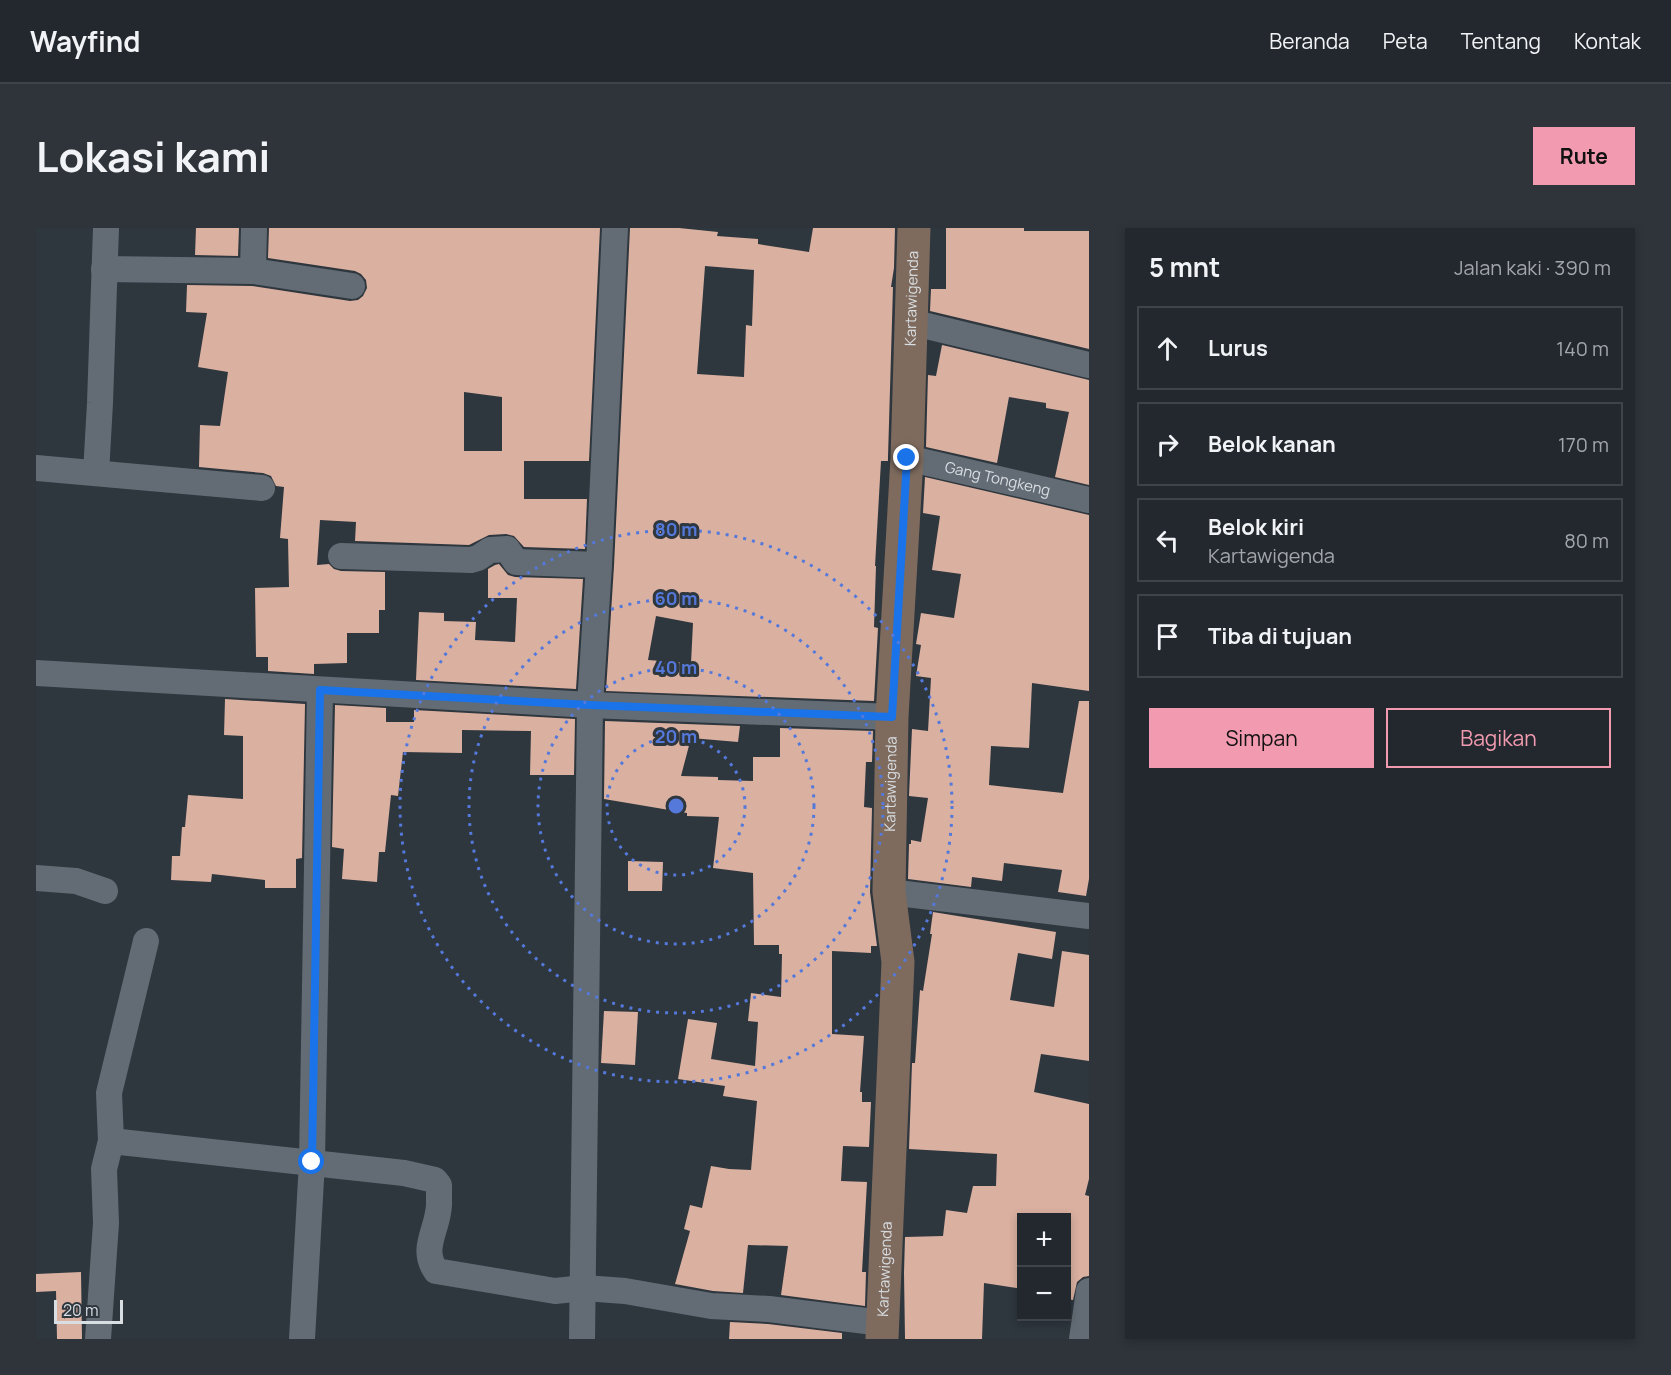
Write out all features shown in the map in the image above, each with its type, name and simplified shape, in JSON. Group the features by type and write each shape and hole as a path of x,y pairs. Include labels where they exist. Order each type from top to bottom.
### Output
{"street":[{"path":"96,473 106,228"},
{"path":"253,271 254,228"},
{"path":"582,1339 590,705 615,228"},
{"name":"Kartawigenda","path":"882,1331 898,962 889,892 892,717 907,458 914,228"},
{"path":"104,269 253,271 352,286"},
{"path":"910,322 1089,364"},
{"name":"Gang Tongkeng","path":"907,458 1089,500"},
{"path":"36,468 262,488"},
{"path":"341,556 471,560 490,550 507,549 516,562 599,565"},
{"path":"36,673 590,705 892,717"},
{"path":"302,1339 312,1162 320,690"},
{"path":"36,878 75,881 105,891"},
{"path":"889,892 1089,914"},
{"path":"98,1339 106,1223 104,1169 111,1141 109,1093 146,941"},
{"path":"111,1141 404,1173 435,1180 440,1185 439,1206 429,1245 430,1263 436,1271 555,1291 584,1288 626,1291 711,1306 769,1309 882,1331"},
{"path":"1083,1339 1089,1291"}],"building":[{"path":"196,228 239,228 238,256 195,255"},
{"path":"269,228 600,228 589,461 524,461 524,499 587,499 585,549 524,547 514,536 506,534 489,535 469,545 355,541 356,522 320,520 317,565 329,564 341,571 385,572 385,610 379,610 379,633 347,633 347,663 314,664 314,674 268,671 268,657 256,657 255,588 289,587 288,539 280,538 284,487 276,486 271,476 263,473 199,467 200,425 220,426 228,372 198,367 207,313 186,312 187,285 252,286 350,301 358,300 367,288 366,280 355,271 268,258","holes":["464,392 502,397 502,451 464,451"]},
{"path":"630,228 679,228 718,232 717,236 758,239 758,244 809,252 813,228 895,228 891,287 893,287 888,461 881,461 875,566 874,627 878,628 874,701 606,691","holes":["705,266 754,270 752,326 746,325 744,377 697,374","656,616 693,623 691,663 648,660"]},
{"path":"946,228 1089,231 1089,349 930,311 931,289 946,289"},
{"path":"942,345 1089,380 1089,485 1055,477 1069,412 1046,408 1046,403 1009,397 997,463 926,447 928,375 936,376"},
{"path":"925,477 1089,515 1089,691 1032,683 1029,748 991,746 989,785 1063,793 1079,701 1089,701 1089,879 1086,896 1058,892 1062,870 1004,863 1002,881 972,877 971,887 908,879 909,844 911,840 921,842 928,798 909,796 912,729 928,731 931,678 916,676 921,645 916,644 921,613 954,618 961,574 932,570 940,516 923,513"},
{"path":"499,564 508,575 515,577 583,579 576,689 416,680 419,612 444,613 444,621 476,622 475,640 515,642 517,598 488,598 488,569"},
{"path":"225,699 305,704 302,858 296,859 296,888 265,888 265,880 212,874 211,882 171,880 172,856 180,856 188,795 243,799 243,736 224,735"},
{"path":"335,705 386,708 386,722 414,722 414,710 575,719 574,775 530,775 531,731 462,730 462,753 403,752 398,796 391,795 385,852 379,852 377,882 342,879 344,849 332,847"},
{"path":"605,721 740,726 738,742 691,738 681,776 718,777 718,780 753,781 753,757 780,757 780,728 873,731 872,762 866,762 864,807 872,808 870,892 877,946 871,946 871,953 832,951 832,1034 864,1036 860,1092 862,1092 862,1102 871,1102 869,1147 843,1146 841,1181 867,1182 862,1272 866,1272 865,1306 781,1295 788,1246 748,1245 743,1293 713,1291 675,1284 690,1231 684,1229 690,1205 702,1208 711,1166 751,1170 757,1101 723,1096 725,1086 678,1079 688,1019 717,1023 711,1059 755,1066 758,1022 748,1021 751,993 781,997 782,954 779,954 779,945 754,945 753,873 713,868 719,817 687,816 687,813 604,799"},
{"path":"628,861 663,862 662,891 628,891"},
{"path":"933,912 1056,932 1052,959 1018,953 1010,1000 1054,1007 1062,951 1089,955 1089,1061 1041,1054 1034,1092 1089,1104 1089,1179 1085,1195 1089,1196 1089,1276 1077,1282 1073,1300 1071,1300 1071,1213 1017,1213 1017,1288 984,1283 982,1339 905,1339 905,1237 943,1236 946,1210 967,1213 973,1186 996,1186 997,1154 909,1149 912,1063 915,1063 920,990 923,991 932,934 930,934"},
{"path":"604,1011 638,1012 635,1065 601,1063"},
{"path":"81,1272 82,1339 57,1339 56,1291 36,1292 36,1274"},
{"path":"730,1322 842,1333 842,1339 729,1339"}],"route":[{"path":"312,1162 320,690 590,705 892,717 907,458"}]}
